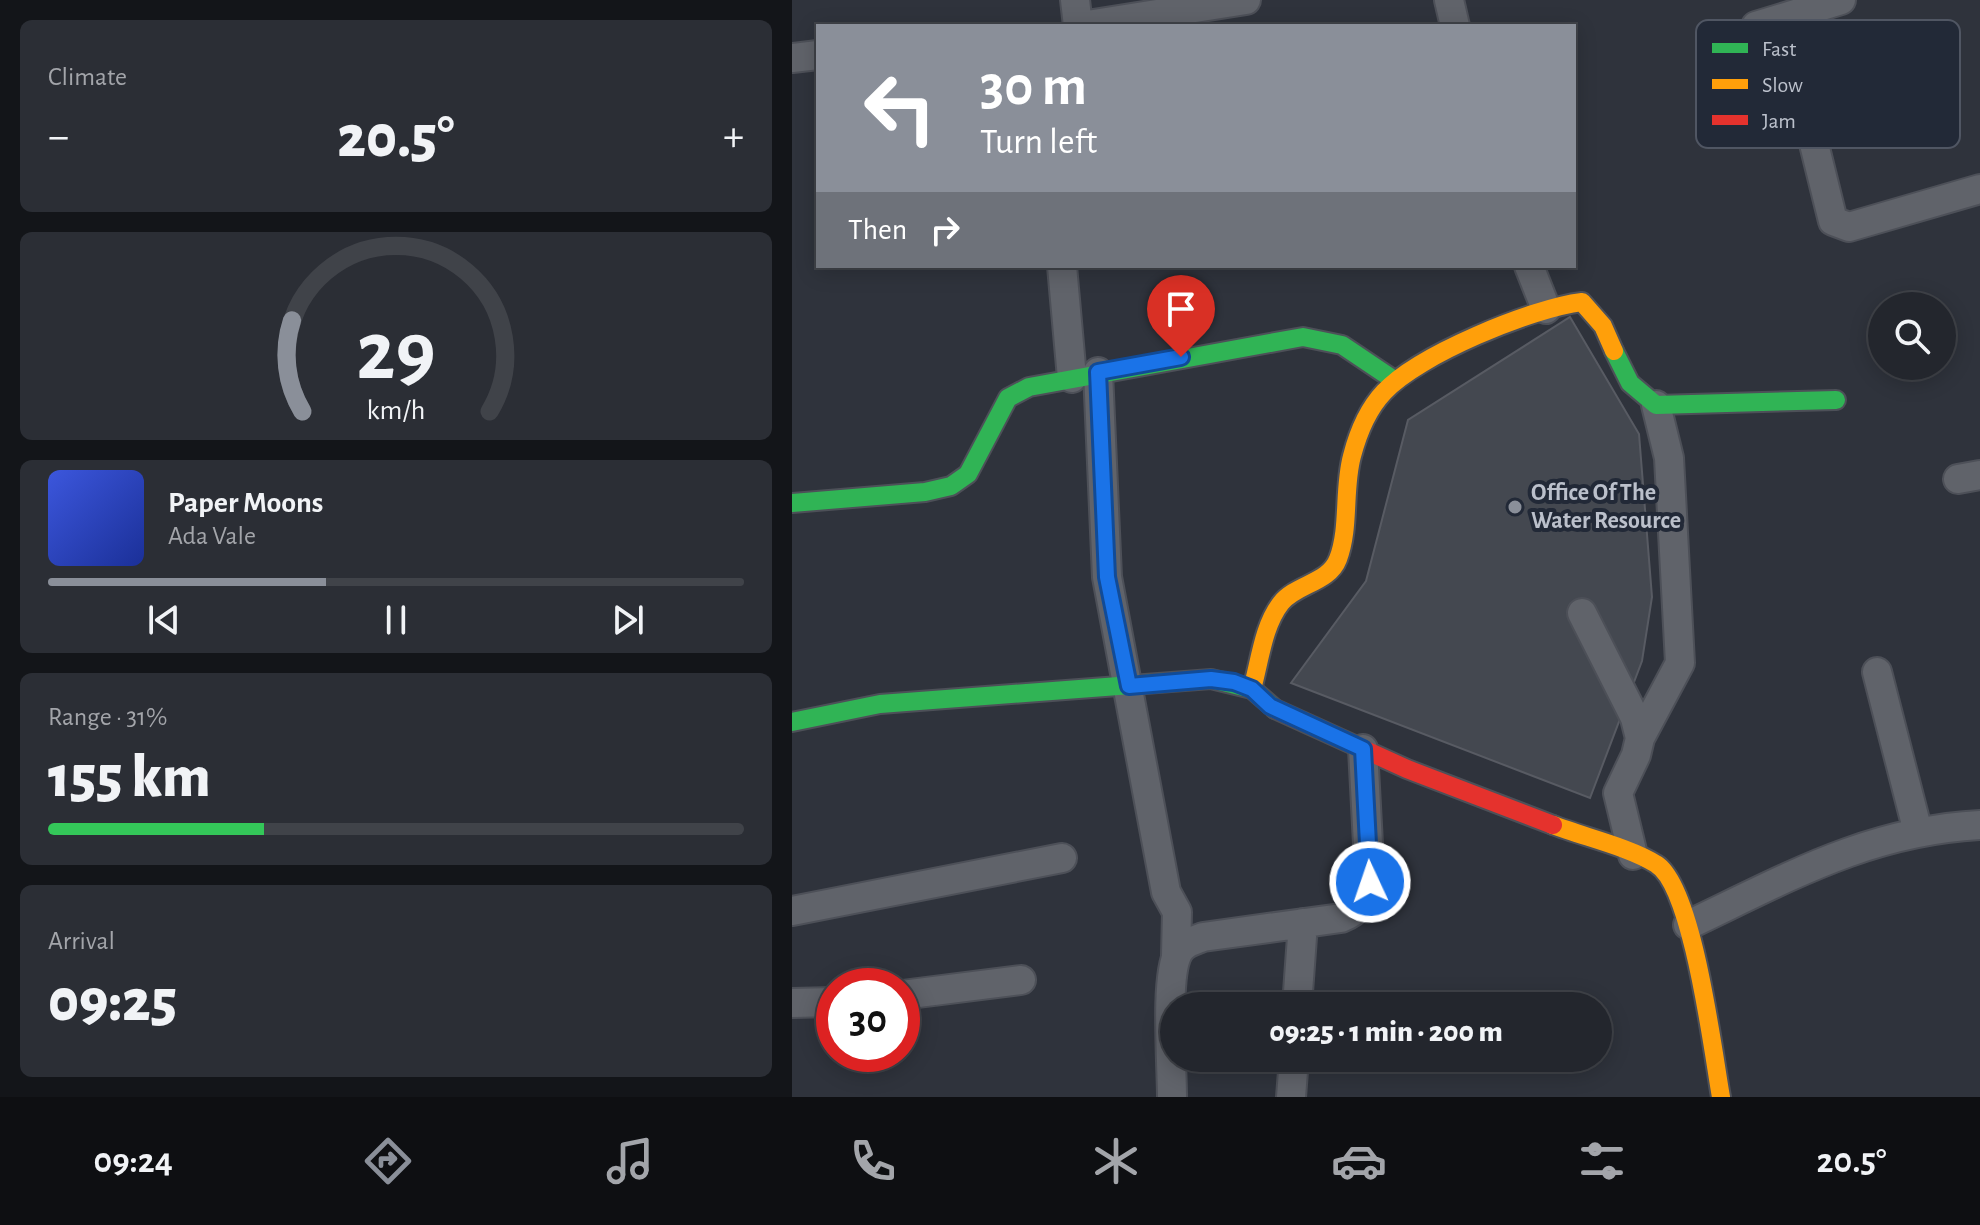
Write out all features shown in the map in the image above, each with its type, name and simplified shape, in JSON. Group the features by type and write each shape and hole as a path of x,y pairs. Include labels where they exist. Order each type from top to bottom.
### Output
{"street":[{"path":"1075,0 1079,24"},
{"path":"1092,24 1246,0"},
{"path":"1449,0 1455,24"},
{"path":"1776,20 1841,0"},
{"path":"792,58 816,55"},
{"path":"1815,148 1833,221 1849,227 1980,189"},
{"path":"1062,268 1085,375 1107,577 1166,892 1177,912 1171,996 1172,1097"},
{"path":"1530,268 1546,309"},
{"path":"1252,689 1279,605 1292,590 1331,571 1338,560 1350,465 1366,418 1394,380 1417,363 1546,309 1582,302 1593,309 1626,381 1637,396 1656,405 1836,400"},
{"path":"792,503 925,492 951,486 968,474 1008,398 1029,387 1085,375 1303,337 1344,342 1394,380"},
{"path":"1633,855 1618,793 1636,755 1640,738 1680,663 1669,458 1656,405"},
{"path":"1582,613 1635,718 1640,738"},
{"path":"1877,672 1918,832"},
{"path":"792,722 880,704 1211,679 1252,689 1270,706 1363,749 1659,865 1674,888 1688,925 1721,1097"},
{"path":"1176,955 1186,943 1203,937 1341,918 1353,913 1365,898 1370,882 1363,749"},
{"path":"1688,925 1835,855 1891,836 1980,825"},
{"path":"792,911 1062,858"},
{"path":"1298,992 1303,923"},
{"path":"920,993 1021,980"},
{"path":"792,1003 816,1002"},
{"path":"1291,1097 1293,1072"}],"building":[{"name":"Office Of The Water Resource","path":"1570,317 1639,434 1652,597 1642,661 1590,798 1291,683 1366,581 1408,420"}],"traffic: fast":[{"path":"792,503 925,492 951,486 968,474 1008,398 1029,387 1303,337 1342,345 1394,380"},
{"path":"1614,351 1630,383 1656,405 1836,400"},
{"path":"792,722 880,704 1211,679 1252,689 1275,709"}],"traffic: slow":[{"path":"1252,689 1266,633 1275,612 1287,597 1327,573 1338,559 1344,534 1352,456 1364,422 1384,392 1422,363 1477,335 1535,313 1582,302 1603,326 1614,351"},
{"path":"1553,825 1645,858 1656,864 1669,879 1691,936 1721,1097"}],"traffic: jam":[{"path":"1275,709 1407,769 1553,825"}],"place":[{"name":"Office Of The Water Resource","path":"1515,507"}],"route":[{"path":"1181,357 1098,372 1107,577 1129,686 1211,679 1234,682 1252,689 1270,706 1363,749 1370,882"}]}
